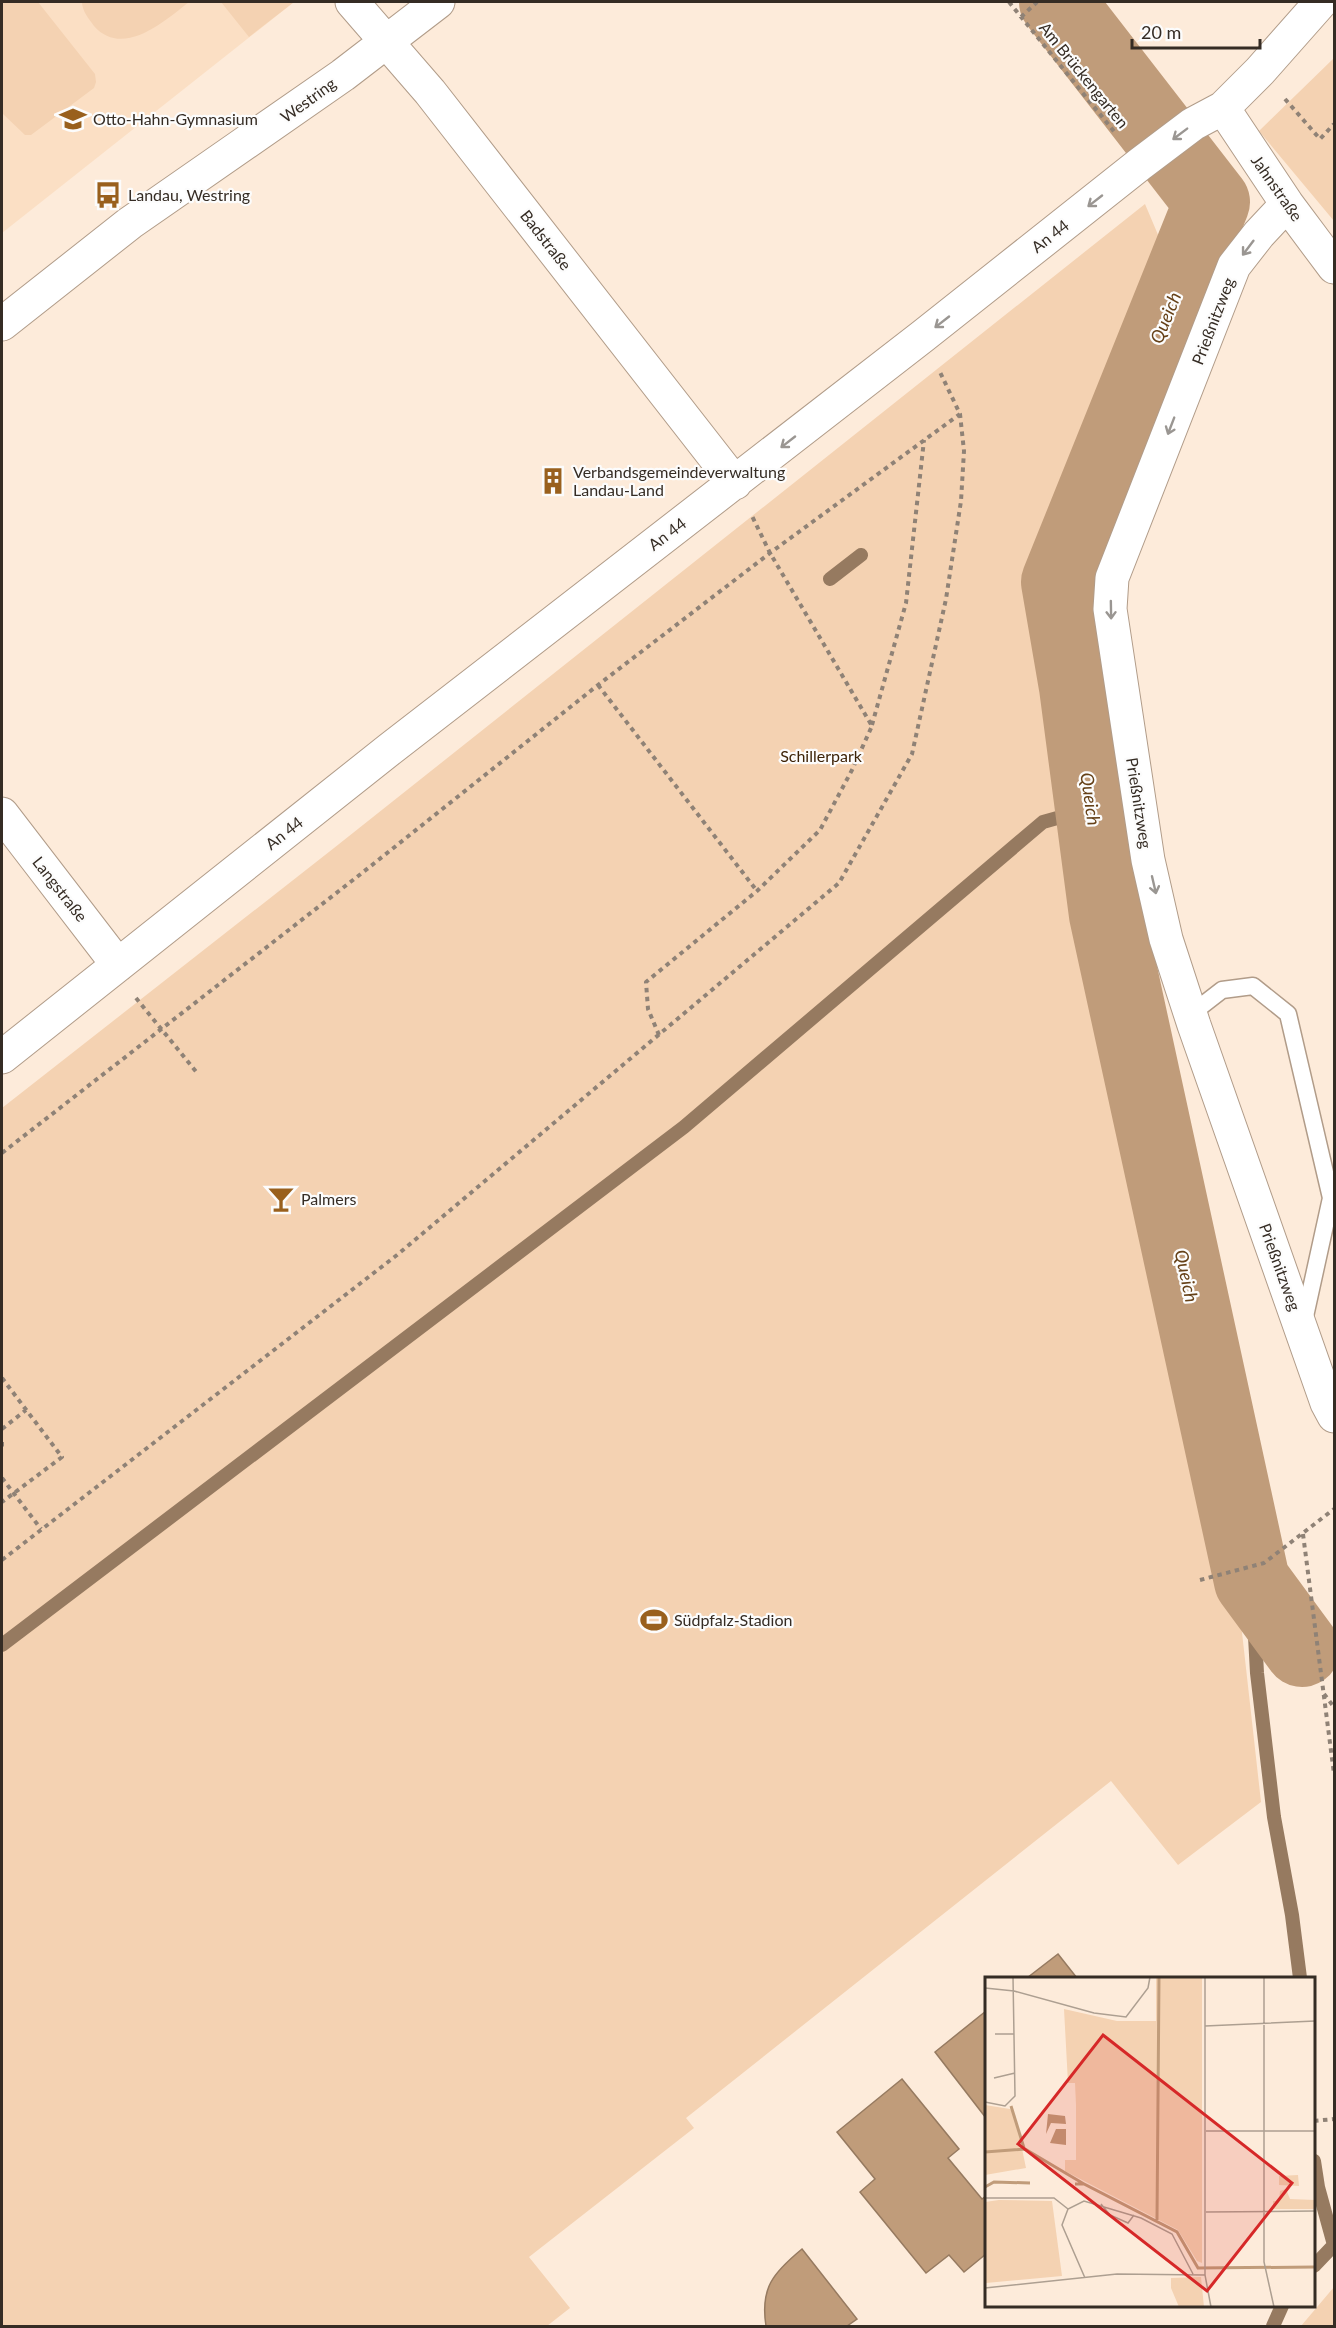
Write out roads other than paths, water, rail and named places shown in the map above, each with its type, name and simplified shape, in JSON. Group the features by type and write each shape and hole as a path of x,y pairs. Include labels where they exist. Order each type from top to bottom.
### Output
{"street":[{"name":"Badstraße","path":"352,2 430,92 735,483"},
{"name":"Westring","path":"2,324 130,223 255,138 438,2"},
{"name":"An 44","path":"2,1057 527,641 735,483 1140,164 1193,124 1223,108 1322,2"},
{"name":"Jahnstraße","path":"1223,108 1287,204 1335,267"},
{"name":"Prießnitzweg","path":"1287,204 1234,266 1112,578 1110,609 1113,642 1148,860 1166,939 1327,1403 1335,1416"},
{"name":"Langstraße","path":"2,814 116,967"}],"lane":[{"path":"1191,1014 1222,990 1252,986 1288,1014 1331,1198 1302,1328"}],"waterway":[{"name":"Queich","path":"1057,2 1212,202 1059,582 1077,687 1107,915 1252,1581 1302,1649"},
{"path":"830,579 861,555"},
{"path":"2,1645 684,1127 1043,822 1093,808"},
{"path":"1252,1581 1257,1673 1274,1817 1292,1915 1300,1977"},
{"path":"1315,2168 1334,2245"},
{"path":"1315,2265 1334,2245"},
{"path":"1273,2326 1282,2307"}],"place":[{"name":"Otto-Hahn-Gymnasium","path":"73,119"},
{"name":"Landau, Westring","path":"108,195"},
{"name":"Verbandsgemeindeverwaltung Landau-Land","path":"553,481"},
{"name":"Palmers","path":"281,1199"},
{"name":"Südpfalz-Stadion","path":"654,1620"}],"park label":[{"name":"Schillerpark","path":"821,756"}]}
